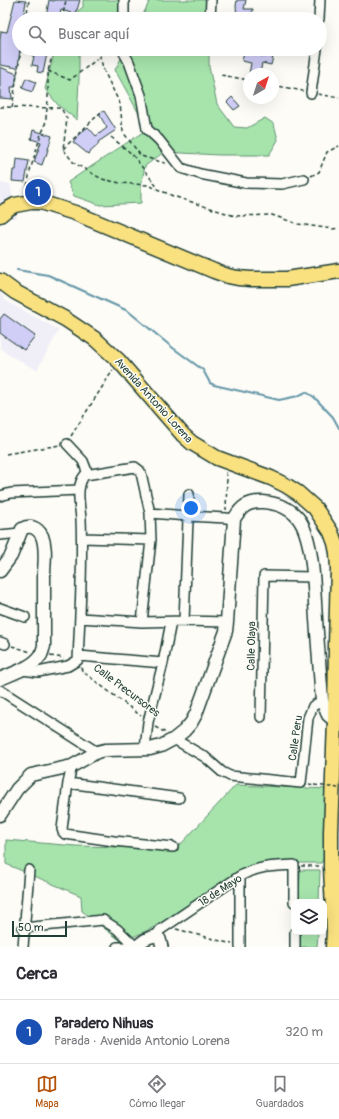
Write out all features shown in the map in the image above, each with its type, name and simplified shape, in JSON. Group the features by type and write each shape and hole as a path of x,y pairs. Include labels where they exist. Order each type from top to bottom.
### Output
{"highway":[{"path":"0,215 15,205 40,202 75,213 214,271 238,278 287,279 339,271"},
{"name":"Avenida Antonio Lorena","path":"0,281 15,292 77,327 119,360 183,435 192,443 204,451 223,460 271,478 287,486 316,508 331,532 338,558 335,782"},
{"path":"333,947 336,932 335,867 331,832 335,782"}],"main road":[{"path":"0,815 17,789 31,775 72,766 97,752 104,750 150,749 161,746 174,739 191,723 196,714 228,622 230,518 251,502 263,502 286,508 293,513 303,525 310,546 322,701 328,715 337,721"},
{"path":"0,571 11,556 24,527 34,527 41,535 45,548 44,646 41,655 30,664 22,670 0,679"}],"street":[{"path":"124,0 124,12"},
{"path":"210,12 211,0"},
{"path":"319,12 320,0"},
{"path":"126,56 141,95 147,129 159,140 181,168 200,174 246,183 282,184 304,179"},
{"path":"311,93 316,56"},
{"path":"67,444 83,461 88,474"},
{"path":"79,658 82,538 79,490 82,479 85,475 135,467 141,473 150,513 151,540 142,622"},
{"path":"0,496 11,493 79,490"},
{"path":"184,621 189,494"},
{"path":"150,513 230,518"},
{"path":"0,535 20,533"},
{"path":"82,538 151,540"},
{"name":"Calle Olaya","path":"261,717 264,576 313,577"},
{"path":"0,608 25,617"},
{"path":"80,618 142,622 228,622"},
{"path":"145,749 148,722 163,663 171,622"},
{"path":"22,670 38,672 68,666 79,658 163,663"},
{"path":"0,690 97,752"},
{"name":"Calle Peru","path":"174,739 205,757 222,772 230,776 301,783 308,718 312,706 322,701"},
{"path":"72,766 68,783 62,829 65,834 173,847"},
{"path":"68,783 179,798"},
{"path":"294,865 294,899"},
{"name":"18 de Mayo","path":"156,936 160,930 240,876 250,871 269,866 294,865"},
{"path":"22,947 29,870"},
{"path":"240,876 240,947"},
{"path":"23,928 102,920 117,929 136,947"},
{"path":"295,935 295,947"},
{"path":"117,947 136,947 150,937 156,936 160,939 162,947"}],"path":[{"path":"27,12 29,0"},
{"path":"63,12 66,0"},
{"path":"12,108 20,56"},
{"path":"24,203 30,171 40,137 45,126 48,71 52,56"},
{"path":"48,71 70,80 100,57 104,71 120,104 123,132 141,156 181,168"},
{"path":"221,75 243,79"},
{"path":"279,86 339,98"},
{"path":"0,107 60,108 67,119 64,149 74,163 102,179 120,183 148,185 173,196 235,216 272,215 298,224 332,229 339,228"},
{"path":"64,149 103,110"},
{"path":"111,137 132,154 159,189"},
{"path":"304,179 319,172 327,152 339,146"},
{"path":"6,454 67,444 119,360"},
{"path":"223,460 227,477 230,518"},
{"path":"3,643 41,655 79,658"},
{"name":"Calle Precursores","path":"79,658 82,671 148,722 174,739"},
{"path":"314,785 335,782"},
{"path":"294,865 335,867"},
{"path":"166,926 240,947"}],"shaded area":[{"path":"0,183 10,184 17,218 0,218"},
{"path":"0,293 6,301 59,330 37,370 9,355 0,348"}],"green space":[{"path":"83,0 120,0 119,12 77,12 83,7"},
{"path":"150,0 208,0 208,12 144,12"},
{"path":"53,56 79,56 77,120 58,105 45,89"},
{"path":"122,56 209,56 209,67 217,104 234,127 247,128 265,118 274,124 278,140 269,155 219,155 164,152 145,166 141,186 141,203 100,205 74,196 68,182 146,130 115,70"},
{"path":"236,785 328,789 326,855 321,863 266,863 229,878 159,925 122,942 82,911 81,896 6,864 6,840 76,846 171,848 181,844"},
{"path":"300,870 320,870 319,899 299,899"},
{"path":"299,935 318,935 317,947 299,947"}],"building":[{"path":"15,0 26,1 24,12 12,12"},
{"path":"49,0 80,0 76,12 61,10 61,12 47,12"},
{"path":"237,0 246,0 244,9 253,9 253,12 236,12"},
{"path":"12,12 12,56 19,56 18,68 0,65 1,31 7,32"},
{"path":"34,56 47,56 43,73 37,72 38,66 32,65"},
{"path":"243,56 273,57 271,65 262,63 261,68 250,68 251,63 242,61"},
{"path":"0,67 17,74 15,87 11,87 12,99 0,98"},
{"path":"26,78 36,82 32,92 22,88"},
{"path":"232,97 240,106 234,110 227,102"},
{"path":"104,111 116,130 98,142 99,144 88,154 73,142 79,134 88,127 96,136 107,128 99,114"},
{"path":"33,130 52,136 42,165 34,162 41,142 31,139"},
{"path":"17,159 29,161 25,182 12,181 13,170 16,170"},
{"path":"4,314 35,336 24,350 0,333 0,319"}],"waterway":[{"path":"17,270 48,275 128,311 173,348 203,370 210,383 214,385 279,400 298,396 306,392 314,397 333,417 339,428"}],"place":[{"name":"Paradero Nihuas","path":"38,192"}]}
